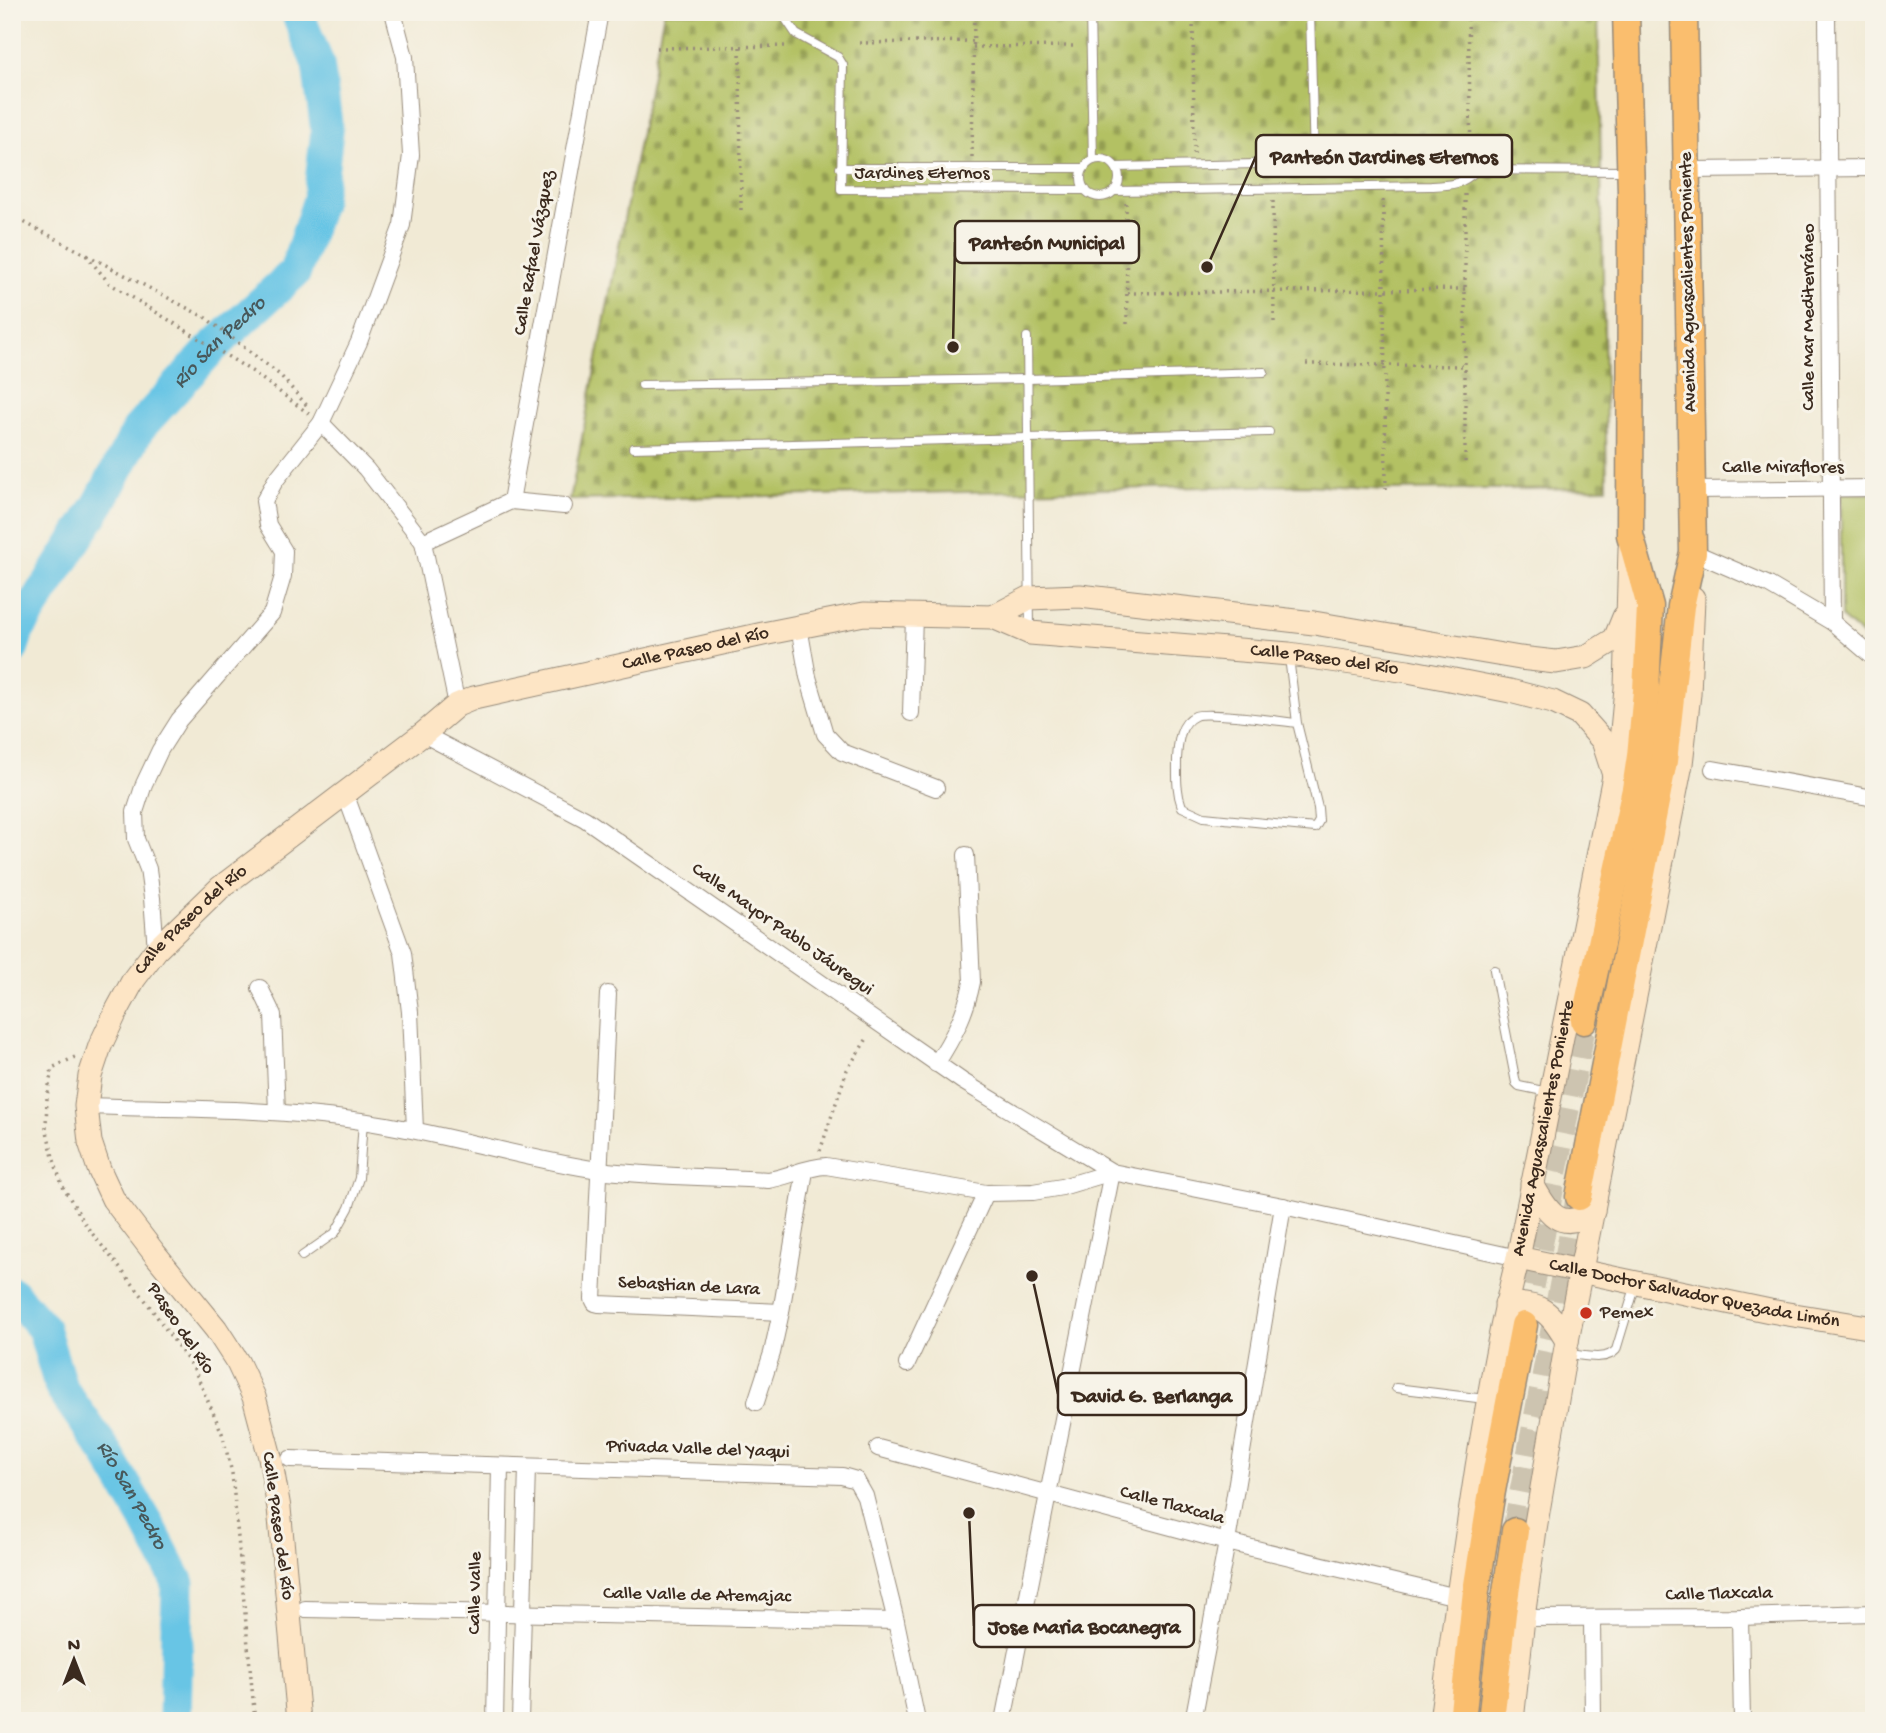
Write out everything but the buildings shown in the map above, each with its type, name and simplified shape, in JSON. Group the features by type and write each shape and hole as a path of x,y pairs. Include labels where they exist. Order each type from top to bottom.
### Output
{"main road":[{"name":"Avenida Aguascalientes Poniente","path":"1584,1021 1635,789 1649,650 1650,606 1630,535 1630,171 1626,12"},
{"name":"Avenida Aguascalientes Poniente","path":"1586,1204 1664,761 1681,606 1693,552 1684,12"},
{"path":"1462,1721 1478,1579 1524,1325"},
{"path":"1491,1721 1515,1531"}],"street":[{"path":"156,950 148,869 136,839 135,812 141,793 160,750 178,720 272,613 283,576 284,551 268,525 264,501 275,481 321,423 359,342 402,225 411,155 405,57 393,12"},
{"name":"Calle Rafael Vázquez","path":"511,501 600,12"},
{"name":"Calle Mar Mediterráneo","path":"1827,12 1832,622"},
{"path":"1687,170 1874,168"},
{"path":"321,423 366,469 423,542 457,705"},
{"name":"Calle Miraflores","path":"1693,490 1874,488"},
{"path":"423,542 511,501 564,506"},
{"name":"Avenida Aguascalientes Poniente","path":"1441,1721 1488,1399 1622,741 1630,535"},
{"path":"1693,552 1769,585 1832,622 1874,658"},
{"name":"Calle Paseo del Río","path":"993,617 1029,598 1080,596 1287,620 1556,662 1586,657 1615,639 1627,610"},
{"name":"Calle Paseo del Río","path":"299,1721 279,1508 270,1457 254,1397 238,1363 216,1329 113,1199 99,1170 90,1142 86,1106 90,1076 100,1046 134,979 156,950 220,888 423,734 457,705 474,698 864,614 993,617 1030,633 1289,654 1408,671 1553,702 1580,715 1603,741 1615,778"},
{"path":"911,713 914,616"},
{"path":"799,627 808,677 825,734 842,752 936,789"},
{"name":"Calle Mayor Pablo Jáuregui","path":"423,734 585,819 962,1082 1112,1172"},
{"path":"1713,769 1874,798"},
{"path":"345,793 403,953 410,1012 415,1130"},
{"path":"936,1064 953,1039 968,1002 972,982 966,855"},
{"path":"260,988 273,1015 277,1112"},
{"path":"598,1170 608,993"},
{"path":"86,1106 277,1112 363,1121 415,1130 518,1155 598,1170 643,1174 768,1180 826,1166 986,1193 1033,1192 1062,1187 1112,1172 1283,1206 1518,1258"},
{"path":"756,1402 772,1353 810,1169"},
{"name":"Sebastian de Lara","path":"598,1170 595,1303 781,1312"},
{"path":"1003,1721 1112,1172"},
{"path":"1532,1184 1543,1205 1556,1218 1577,1220 1586,1204"},
{"path":"907,1364 986,1193"},
{"name":"Avenida Aguascalientes Poniente","path":"1512,1721 1535,1529 1581,1272 1586,1204"},
{"path":"1193,1721 1227,1542 1283,1206"},
{"name":"Calle Doctor Salvador Quezada Limón","path":"1518,1258 1770,1311 1874,1328"},
{"path":"1506,1304 1538,1307 1557,1324 1566,1347"},
{"name":"Calle Tlaxcala","path":"878,1448 1227,1542 1457,1597"},
{"name":"Privada Valle del Yaqui","path":"290,1459 842,1475 856,1480 865,1496 917,1721"},
{"name":"Calle Valle","path":"495,1721 500,1466"},
{"path":"520,1721 527,1467"},
{"name":"Calle Valle de Atemajac","path":"305,1609 896,1621"},
{"name":"Calle Tlaxcala","path":"1523,1618 1874,1613"},
{"path":"1740,1616 1742,1721"},
{"path":"1592,1618 1593,1721"},
{"path":"12,1711 14,1721"}],"lane":[{"name":"Jardines Eternos","path":"781,12 796,34 838,57 843,65 841,189 1086,190"},
{"path":"1090,12 1094,160"},
{"path":"1311,12 1314,162"},
{"path":"840,168 1084,167 1094,160 1106,159 1116,167 1119,179 1114,191"},
{"path":"1116,167 1441,160 1459,162 1476,170 1630,171"},
{"path":"1084,167 1081,179 1086,190 1102,197 1114,191 1452,185 1465,181 1476,170"},
{"path":"1027,337 1030,633"},
{"path":"642,385 1264,372"},
{"path":"633,448 1269,432"},
{"path":"1289,654 1297,723 1318,808 1319,821 1315,828 1204,817 1182,807 1177,793 1178,743 1184,725 1195,715 1297,723"},
{"path":"1494,970 1516,1083 1519,1086 1551,1092"},
{"path":"302,1256 335,1233 349,1208 359,1178 363,1121"},
{"path":"1566,1347 1605,1357 1612,1355 1616,1350 1636,1284"},
{"path":"1396,1388 1488,1399"}],"path":[{"path":"972,168 974,12"},
{"path":"1193,12 1195,164"},
{"path":"1468,12 1471,153"},
{"path":"859,43 1077,46"},
{"path":"657,48 787,46"},
{"path":"740,47 741,210"},
{"path":"1465,181 1465,463"},
{"path":"1383,187 1386,490"},
{"path":"1272,188 1274,323"},
{"path":"1126,191 1127,326"},
{"path":"12,216 206,318 281,375 321,423"},
{"path":"85,254 109,283 253,372 321,423"},
{"path":"1127,293 1465,289"},
{"path":"1306,364 1465,366"},
{"path":"810,1169 847,1070 878,1022"},
{"name":"Paseo del Río","path":"100,1046 52,1068 46,1127 52,1157 62,1185 86,1227 143,1297 194,1369 222,1433 232,1473 255,1721"}],"green space":[{"path":"664,12 1598,12 1607,488 1386,490 1306,485 570,500"},
{"path":"1841,493 1874,494 1874,646 1841,617"}],"waterway":[{"name":"Río San Pedro","path":"12,649 18,631 100,502 139,428 213,347 295,272 319,200 327,131 318,64 297,12"},
{"name":"Río San Pedro","path":"12,1293 43,1328 61,1388 106,1452 178,1583 175,1721"}],"tunnel":[{"path":"1524,1325 1584,1021"},
{"path":"1515,1531 1579,1197"}],"place":[{"name":"Panteón Jardines Eternos","path":"1207,267"},
{"name":"Panteón Municipal","path":"953,347"},
{"name":"David G. Berlanga","path":"1032,1276"},
{"name":"Pemex","path":"1586,1313"},
{"name":"Jose Maria Bocanegra","path":"969,1513"}]}
